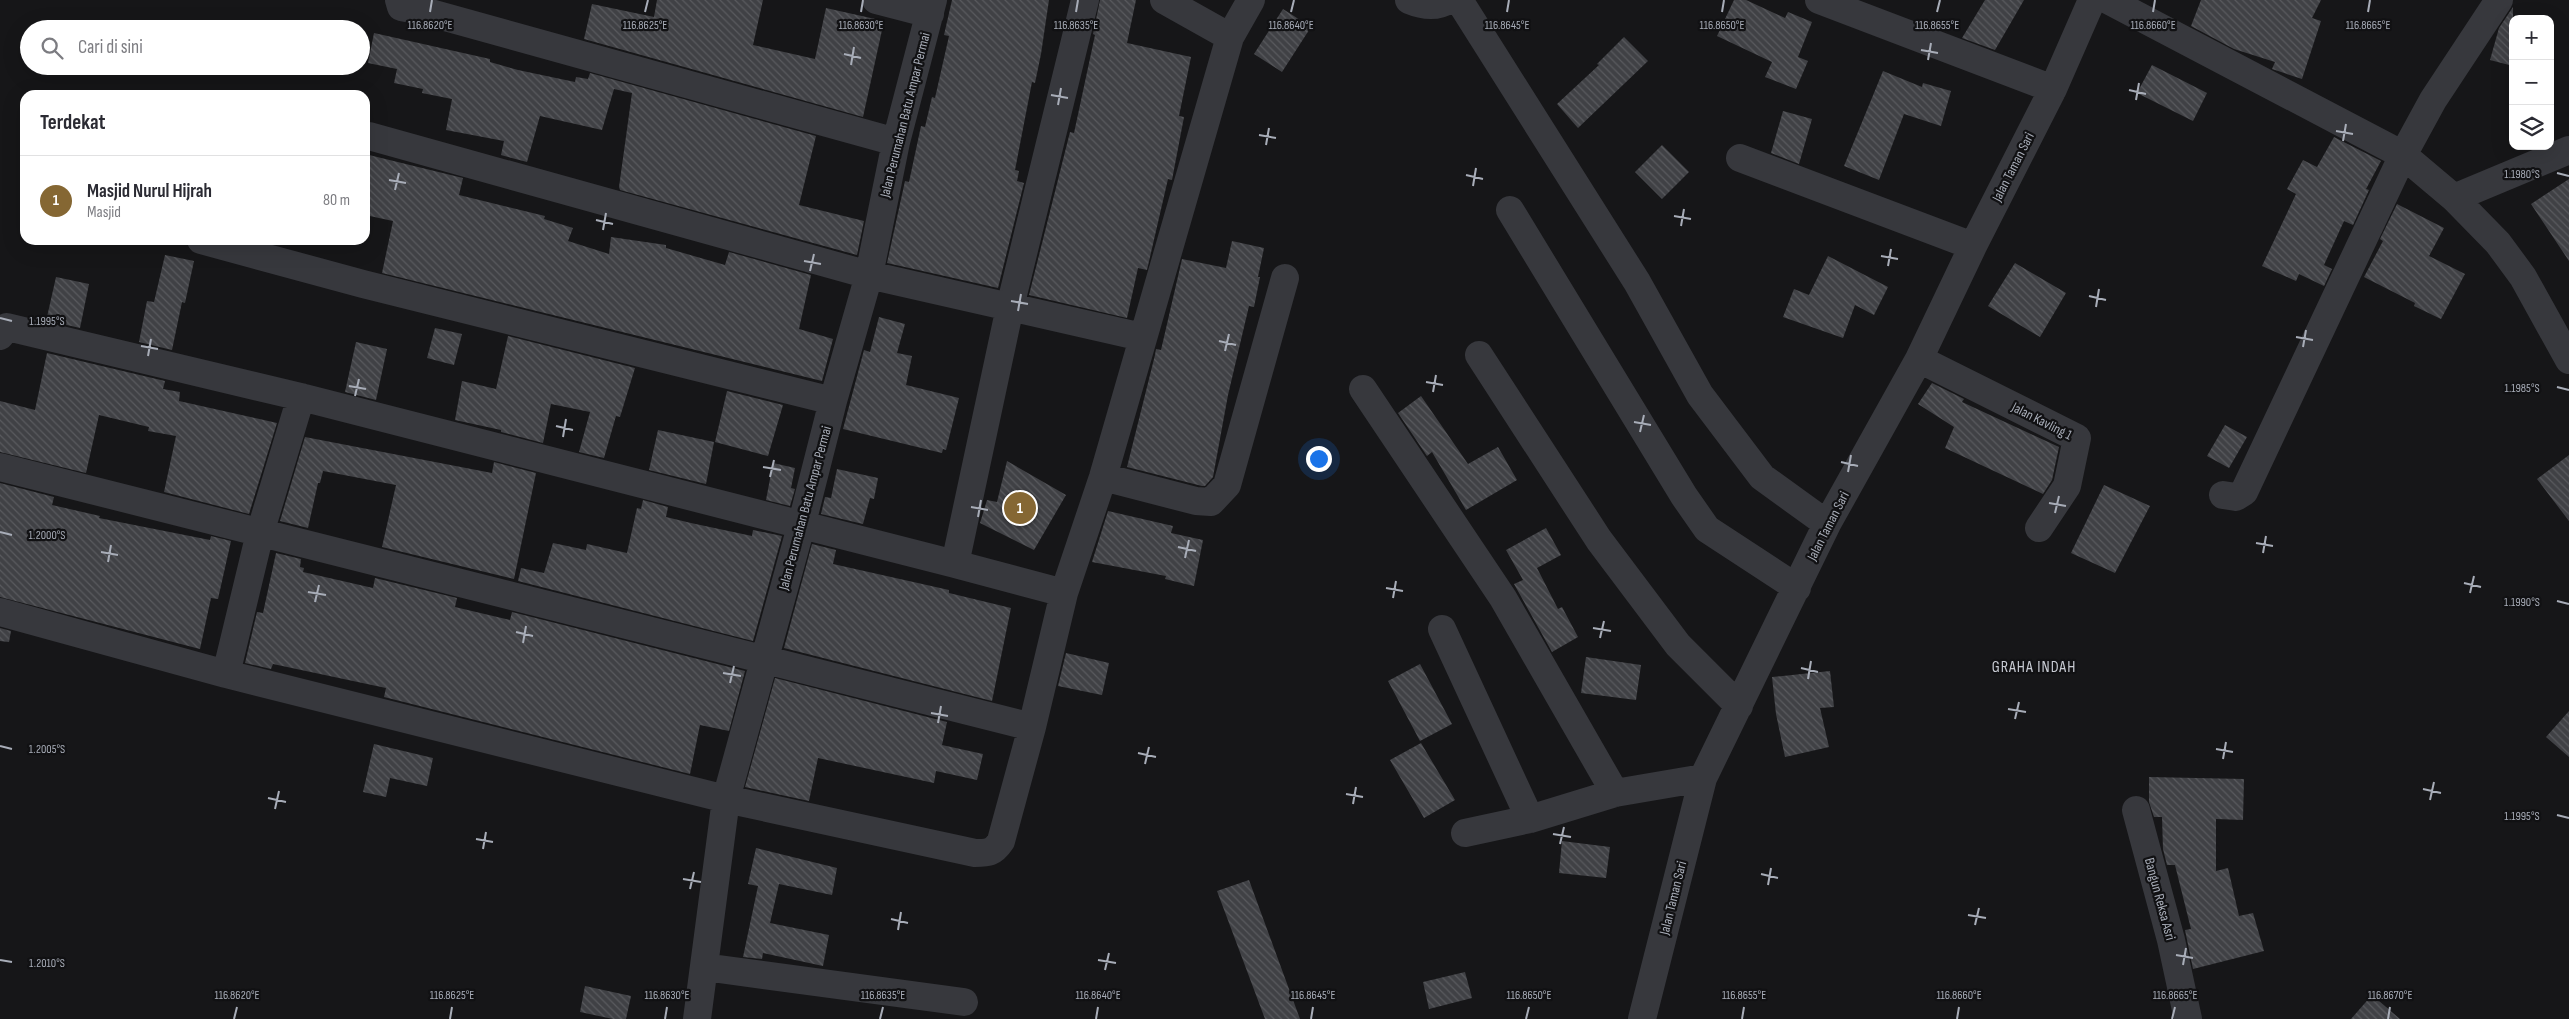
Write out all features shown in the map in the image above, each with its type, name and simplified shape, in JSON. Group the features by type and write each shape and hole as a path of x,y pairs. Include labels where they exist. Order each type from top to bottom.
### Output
{"street":[{"path":"399,0 400,7 427,12 896,142"},
{"path":"876,0 932,7"},
{"path":"955,564 1010,307 1086,0"},
{"path":"1164,0 1230,37"},
{"path":"0,612 226,674 726,799 975,853 988,854 994,851 1001,841 1032,727 1064,593 1103,477 1230,37 1252,0"},
{"path":"1409,0 1423,5 1444,3 1448,0"},
{"path":"1459,0 1637,282 1700,394 1762,477 1827,524"},
{"path":"1819,0 2053,89"},
{"name":"Jalan Taman Sari","path":"1642,1019 1703,778 1827,524 1919,359 1973,246 2053,89 2092,0"},
{"path":"2108,0 2403,156 2454,198 2498,243 2522,277 2569,360"},
{"path":"2223,495 2236,497 2244,492 2403,156 2433,100 2492,2"},
{"name":"Jalan Perumahan Batu Ampar Permai","path":"697,1019 726,799 869,274 896,142 932,7"},
{"path":"370,137 869,274 1142,337"},
{"path":"2454,198 2569,150"},
{"path":"1740,158 1973,246"},
{"path":"1510,210 1684,496 1707,529 1797,588"},
{"path":"219,245 363,284 833,401"},
{"path":"1103,477 1196,501 1211,502 1227,485 1285,278"},
{"path":"2,329 301,397 802,523 1064,593"},
{"path":"1479,355 1599,540 1678,644 1739,706"},
{"name":"Jalan Kavling 1","path":"1919,359 2077,438 2067,486 2039,528"},
{"path":"1363,389 1503,598 1615,793"},
{"path":"226,674 260,533 301,397"},
{"path":"0,466 1032,727"},
{"path":"1442,629 1530,819"},
{"path":"1465,833 1530,819 1615,793 1703,778"},
{"name":"Bangun Reksa Asri","path":"2136,810 2172,940 2188,1019"},
{"path":"704,967 964,1002"}],"building":[{"path":"657,0 763,0 753,45 815,59 826,8 884,21 863,117 584,39 592,4 654,17"},
{"path":"952,0 1049,0 1041,54 1035,83 1032,82 1015,170 1019,171 1017,181 1024,183 998,288 887,263 905,181 909,182 921,126 925,127 932,97 935,98 949,36 944,35"},
{"path":"1100,0 1136,0 1127,43 1191,57 1179,116 1184,117 1172,180 1168,179 1147,270 1138,268 1127,318 1029,295 1070,132 1074,133 1095,35 1093,34"},
{"path":"1734,0 1746,0 1785,18 1788,12 1812,22 1798,57 1808,61 1796,89 1765,77 1772,62 1717,36"},
{"path":"1985,0 2024,0 1995,50 1962,38"},
{"path":"2201,0 2321,0 2312,18 2321,21 2302,79 2272,69 2275,62 2234,49 2191,26"},
{"path":"2513,7 2513,15 2509,15 2509,65 2490,60 2499,28"},
{"path":"1283,9 1311,27 1282,72 1254,54"},
{"path":"374,33 490,59 490,62 518,70 575,82 576,77 588,79 590,73 816,136 799,205 864,221 857,255 620,190 632,93 614,89 602,130 540,116 527,162 501,155 504,141 446,130 452,99 422,93 423,89 394,83 397,69 370,63"},
{"path":"1624,37 1648,61 1578,128 1557,104 1599,65 1597,64"},
{"path":"2152,65 2207,93 2193,121 2137,93"},
{"path":"1883,71 1922,87 1923,83 1951,91 1941,126 1904,114 1879,180 1844,166"},
{"path":"1783,111 1812,119 1799,164 1771,153"},
{"path":"2334,137 2381,161 2366,189 2369,190 2353,225 2344,221 2324,265 2332,269 2324,286 2299,274 2296,281 2262,266 2296,194 2287,189 2303,160 2317,167"},
{"path":"1662,145 1689,172 1662,199 1635,172"},
{"path":"370,155 463,178 459,195 545,216 544,219 573,228 568,241 609,254 611,237 666,245 666,248 725,265 729,252 811,275 799,329 833,339 822,381 382,273 393,221 370,216"},
{"path":"2569,179 2569,261 2531,204"},
{"path":"2397,204 2444,228 2429,256 2465,274 2441,319 2414,306 2415,303 2364,277 2383,241 2380,239"},
{"path":"1232,241 1264,248 1254,307 1249,306 1228,395 1213,477 1205,486 1202,486 1127,467 1156,349 1161,350 1182,259 1226,268"},
{"path":"165,255 194,261 185,303 182,302 172,350 139,342 147,301 154,302"},
{"path":"1828,256 1888,287 1874,315 1855,305 1843,338 1783,317 1794,289 1809,295"},
{"path":"2015,263 2066,293 2040,337 1988,306"},
{"path":"56,277 89,284 80,328 54,322 55,319 47,317"},
{"path":"879,317 905,324 897,353 912,356 906,385 959,398 946,450 943,449 942,453 843,429 864,350 870,352"},
{"path":"435,328 462,334 454,365 427,358"},
{"path":"508,336 635,368 620,417 616,416 604,458 579,452 590,412 551,404 543,443 501,432 501,430 455,420 462,381 496,389"},
{"path":"356,342 387,349 376,400 345,392"},
{"path":"47,353 165,381 163,389 180,392 179,401 277,423 249,514 164,492 176,436 148,431 149,427 99,415 86,473 0,452 0,401 35,410"},
{"path":"1932,383 1964,399 1962,402 2059,447 2052,480 2043,494 1945,448 1954,427 1918,404"},
{"path":"727,391 783,405 768,456 715,442"},
{"path":"1421,396 1468,464 1498,447 1517,480 1466,510 1432,452 1427,456 1398,413"},
{"path":"2225,425 2247,437 2229,468 2207,456"},
{"path":"658,430 714,442 706,484 649,470"},
{"path":"305,437 492,473 494,462 536,473 514,579 382,547 396,485 323,471 320,483 318,483 308,528 280,521"},
{"path":"2569,455 2569,521 2537,479"},
{"path":"1007,461 1066,495 1034,550 980,523 987,500 997,502"},
{"path":"773,463 795,468 791,488 795,489 790,506 766,500"},
{"path":"837,469 878,478 874,499 870,498 863,524 821,514 825,497 831,498"},
{"path":"0,483 54,497 52,505 100,516 99,518 210,540 211,536 231,541 218,599 211,598 200,649 0,597"},
{"path":"2104,485 2150,506 2115,573 2071,553"},
{"path":"643,500 668,507 666,517 752,536 753,530 782,536 753,641 518,581 521,568 544,573 553,543 586,550 587,544 627,553 637,508 641,509"},
{"path":"1108,511 1173,526 1171,533 1203,540 1194,586 1165,579 1166,576 1092,562"},
{"path":"1546,528 1561,555 1537,568 1558,609 1562,607 1578,637 1552,652 1514,584 1523,580 1506,550"},
{"path":"812,544 836,550 833,564 949,590 949,593 1011,608 992,701 784,648"},
{"path":"276,553 301,559 300,567 304,568 303,572 373,588 375,578 457,598 455,607 510,620 512,612 745,671 729,731 700,725 690,774 384,697 386,688 273,664 271,669 245,663 257,612 263,613"},
{"path":"0,628 11,631 9,642 0,641"},
{"path":"1066,653 1109,663 1102,695 1058,686"},
{"path":"1586,657 1641,665 1636,700 1581,693"},
{"path":"1420,664 1452,724 1420,741 1388,681"},
{"path":"1830,671 1834,707 1820,708 1829,747 1785,757 1776,714 1772,677"},
{"path":"775,678 947,722 942,745 983,754 977,780 936,771 934,783 818,758 809,801 745,787"},
{"path":"2569,711 2569,757 2546,737"},
{"path":"1421,743 1455,800 1424,818 1390,760"},
{"path":"374,744 433,758 427,786 390,778 386,797 363,792"},
{"path":"2149,777 2244,779 2243,820 2216,819 2216,871 2228,868 2239,916 2253,913 2264,951 2193,969 2185,930 2191,929 2175,865 2167,865 2163,849 2162,817 2154,817 2149,802"},
{"path":"1562,841 1610,847 1606,878 1559,873"},
{"path":"756,848 837,868 832,895 779,884 770,923 829,935 823,966 763,953 762,959 743,957 758,886 748,884"},
{"path":"1249,880 1300,1019 1265,1019 1217,891"},
{"path":"1465,972 1472,998 1429,1009 1423,982"},
{"path":"585,986 631,996 626,1019 613,1019 580,1012"},
{"path":"2372,995 2400,1019 2351,1019"}],"place":[{"name":"Masjid Nurul Hijrah","path":"1020,508"}],"district":[{"name":"GRAHA INDAH","path":"2034,667"}]}
